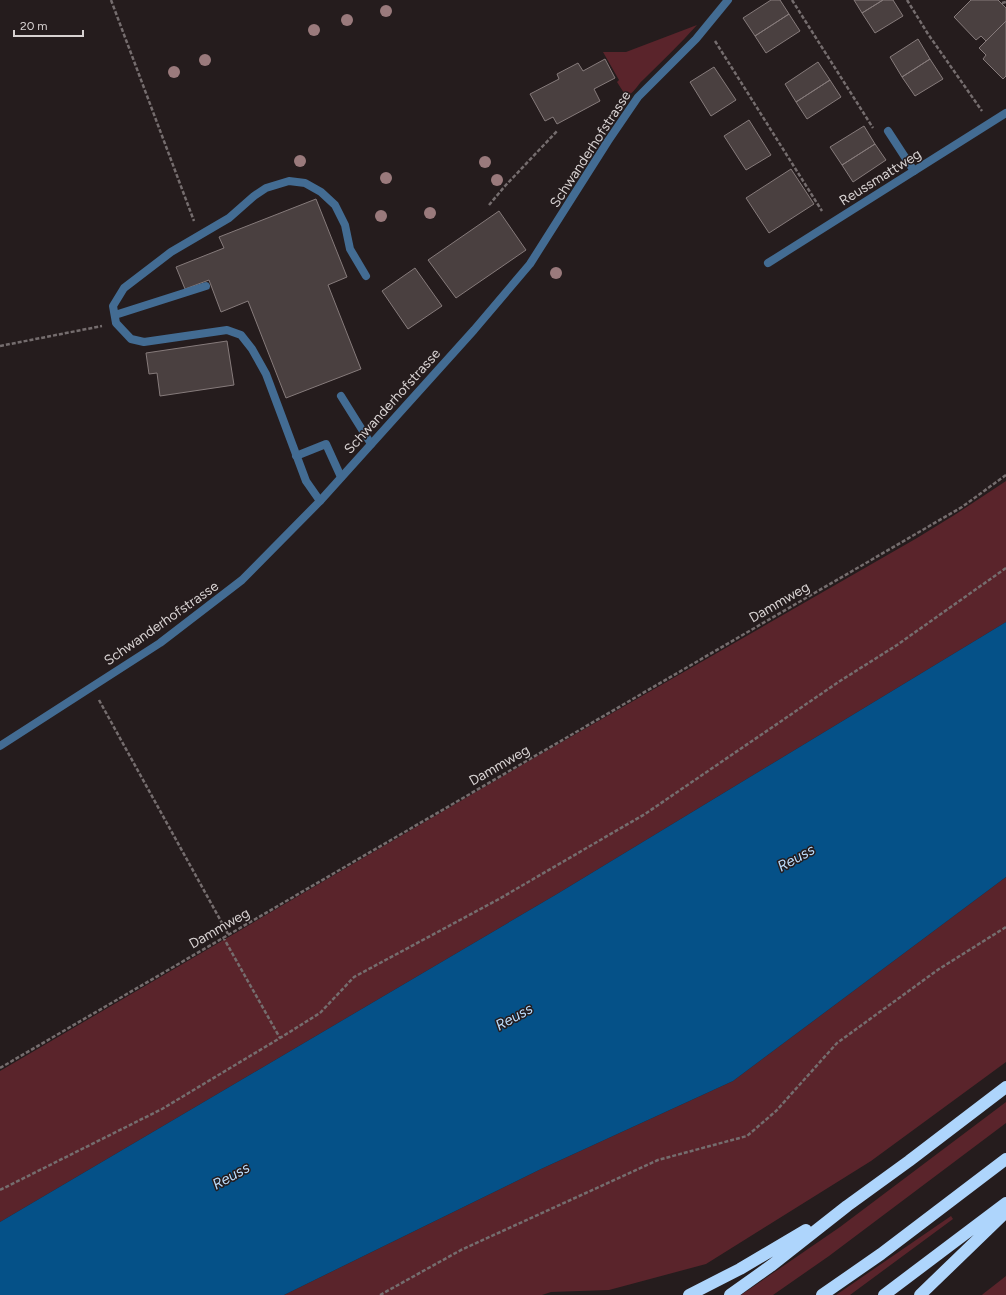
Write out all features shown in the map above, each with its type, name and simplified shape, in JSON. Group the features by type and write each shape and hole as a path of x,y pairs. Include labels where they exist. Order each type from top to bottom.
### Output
{"highway":[{"path":"730,1295 772,1265 847,1206 1006,1087"},
{"path":"822,1295 881,1254 1006,1160"},
{"path":"884,1295 1006,1203"},
{"path":"689,1295 740,1269 847,1206"},
{"path":"920,1295 1006,1212"}],"street":[{"name":"Schwanderhofstrasse","path":"0,746 160,643 242,580 320,501 474,330 530,264 608,141 638,97 696,39 728,0"},
{"name":"Reussmattweg","path":"768,263 1006,113"},
{"path":"888,131 914,171"},
{"path":"320,501 306,481 266,374 252,349 241,335 227,330 144,342 131,338 116,319 113,306 124,288 171,252 229,218 254,196 266,188 289,181 305,183 321,192 335,205 345,224 350,249 366,276"},
{"path":"116,319 206,286"},
{"path":"341,396 371,444"},
{"path":"296,456 326,444 341,477"}],"path":[{"path":"111,0 190,209 198,236"},
{"path":"792,0 876,133"},
{"path":"906,0 928,34 991,122"},
{"path":"1002,3 1006,2"},
{"path":"706,26 830,224"},
{"path":"490,205 505,186 558,130"},
{"path":"0,346 116,319"},
{"name":"Dammweg","path":"0,1068 962,507 1006,476"},
{"path":"0,1190 162,1109 280,1038 320,1012 354,977 500,899 645,814 840,681 897,645 1006,568"},
{"path":"92,686 228,934"},
{"path":"380,1295 461,1250 658,1160 747,1136 776,1111 837,1043 939,968 1006,927"},
{"path":"223,937 280,1038"}],"shaded area":[{"path":"697,25 632,93 624,93 617,82 619,80 603,52 626,52"},
{"path":"1006,481 1006,622 557,894 0,1222 0,1071 534,758 917,538"},
{"path":"1006,877 1006,1062 871,1161 706,1264 609,1290 551,1292 542,1295 284,1295 541,1169 733,1081"},
{"path":"1006,1102 1006,1123 829,1256 773,1295 741,1295 840,1227"},
{"path":"951,1216 953,1219 850,1295 836,1295"},
{"path":"1006,1276 1006,1295 982,1295 983,1294"}],"water":[{"name":"Reuss","path":"1006,622 1006,877 733,1081 541,1169 284,1295 0,1295 0,1222 557,894"}],"building":[{"path":"771,0 780,0 789,14 755,36 743,18"},
{"path":"854,0 883,0 862,13"},
{"path":"883,0 893,0 903,16 875,33 862,13"},
{"path":"971,0 998,0 1006,8 1006,21 986,41 981,36 976,40 954,17"},
{"path":"789,14 800,31 766,53 755,36"},
{"path":"1006,21 1006,76 1003,79 983,59 986,55 979,48"},
{"path":"918,39 930,59 902,77 890,57"},
{"path":"605,59 615,78 594,89 600,101 557,124 553,117 545,121 530,94 559,79 557,74 578,63 583,71"},
{"path":"930,59 943,79 915,96 902,77"},
{"path":"818,62 830,80 796,102 785,84"},
{"path":"714,67 736,100 711,116 690,82"},
{"path":"830,80 841,97 807,119 796,102"},
{"path":"749,120 771,155 746,170 724,136"},
{"path":"864,126 875,144 842,165 830,147"},
{"path":"875,144 886,160 853,182 842,165"},
{"path":"791,169 814,204 769,233 746,198"},
{"path":"316,199 347,277 328,285 361,369 286,398 248,301 221,312 209,280 185,289 176,267 224,248 219,237"},
{"path":"499,211 526,250 456,298 428,260"},
{"path":"415,268 442,306 408,329 382,291"},
{"path":"227,341 234,385 160,396 157,373 149,374 146,353"}]}
